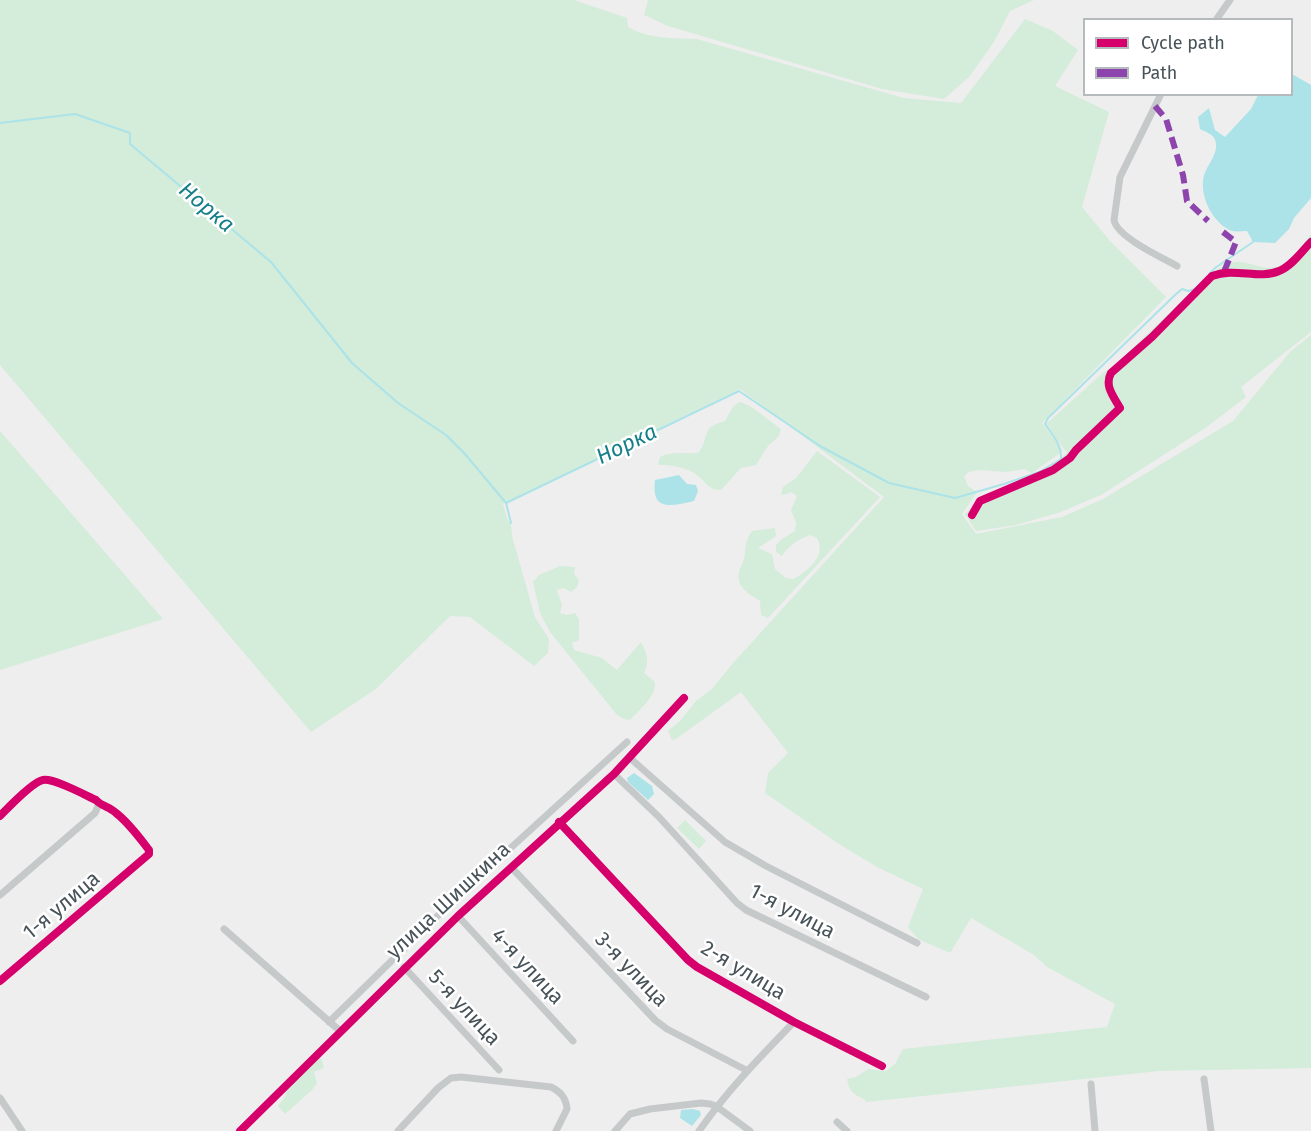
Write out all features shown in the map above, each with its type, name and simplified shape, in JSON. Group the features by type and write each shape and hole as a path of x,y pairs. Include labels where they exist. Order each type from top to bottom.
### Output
{"street":[{"path":"1217,18 1230,0"},
{"path":"1160,96 1120,177 1114,220 1119,231 1177,266"},
{"path":"972,515 981,501 1053,470 1070,458 1120,408 1107,386 1111,373 1152,337 1212,276 1224,272 1271,274 1281,271 1311,242"},
{"name":"улица Шишкина","path":"240,1131 404,967 559,822 614,774 684,698"},
{"path":"329,1022 460,894 627,742"},
{"path":"630,758 725,842 766,866 917,943"},
{"name":"1-я улица","path":"614,774 746,910 926,997"},
{"path":"0,816 15,800 40,782 49,781 96,800 99,804 95,813 0,895"},
{"name":"1-я улица","path":"0,981 147,858 149,850 130,826 117,813 99,804"},
{"name":"2-я улица","path":"559,822 688,960 794,1022 882,1066"},
{"name":"3-я улица","path":"511,867 655,1020 667,1029 746,1071"},
{"name":"4-я улица","path":"458,916 573,1041"},
{"path":"224,930 340,1031"},
{"name":"5-я улица","path":"404,967 500,1070"},
{"path":"699,1131 716,1106 746,1071 794,1022"},
{"path":"398,1131 438,1088 451,1078 461,1077 551,1088 558,1091 564,1096 567,1108 556,1131"},
{"path":"1204,1078 1211,1131"},
{"path":"1091,1084 1095,1131"},
{"path":"0,1098 22,1131"},
{"path":"615,1131 630,1114 650,1109 701,1104 716,1106 750,1131"},
{"path":"837,1122 847,1131"}],"green space":[{"path":"0,0 574,0 627,18 628,27 644,34 697,39 904,98 961,103 1025,19 1053,31 1078,50 1055,86 1109,112 1082,207 1110,241 1166,297 1042,423 1063,451 1032,473 1024,469 1007,472 979,470 969,472 964,476 968,486 977,492 962,514 976,534 1062,517 1103,499 1233,421 1290,352 1311,335 1311,1068 1160,1071 866,1102 852,1092 847,1079 856,1077 868,1069 886,1071 895,1064 903,1049 1107,1027 1115,1004 1047,967 1034,955 971,918 950,953 918,939 908,927 923,889 877,867 839,844 765,793 768,773 788,753 741,692 672,740 668,731 680,721 696,701 712,689 884,497 740,389 503,504 508,521 511,523 512,536 535,617 549,639 548,653 534,666 470,617 450,616 376,689 311,732 0,365"},
{"path":"648,0 1034,0 1010,11 994,42 969,77 944,99 882,89 668,26 644,15"},
{"path":"1311,234 1311,332 1241,387 1246,397 1204,429 1101,495 1061,512 1016,525 976,531 965,514 980,498 1048,468 1067,453 1046,424 1104,372 1114,366 1208,276 1223,266 1235,262 1268,268 1280,266 1293,257"},
{"path":"739,402 754,409 781,429 779,436 768,446 756,465 741,468 721,490 717,490 689,470 658,465 660,457 665,455 698,453 708,430 717,423 725,421 733,407"},
{"path":"0,431 163,619 0,670"},
{"path":"817,451 880,497 768,618 761,615 760,601 744,590 739,582 738,577 747,541 752,531 775,528 776,536 758,548 772,554 775,569 786,578 794,579 818,557 820,551 817,538 810,535 791,546 782,556 776,552 776,545 795,531 796,523 791,510 797,496 791,492 781,494 783,487 796,478"},
{"path":"560,566 575,567 574,574 579,580 577,587 571,592 564,588 557,590 562,605 560,613 567,615 575,613 579,619 579,640 572,643 574,650 602,658 617,670 641,642 645,650 647,661 644,673 655,682 655,687 647,702 630,720 617,715 550,632 540,613 533,582 539,575"},
{"path":"685,820 706,841 699,849 677,828"},
{"path":"317,1058 321,1058 324,1068 314,1072 317,1083 285,1114 278,1106 287,1090"}],"water":[{"path":"1293,75 1311,85 1311,198 1294,218 1289,229 1275,243 1253,242 1247,231 1232,231 1226,228 1214,217 1204,195 1203,180 1215,154 1216,142 1209,133 1200,129 1198,117 1209,108 1215,130 1225,137 1251,109 1258,96 1293,96"},
{"path":"679,475 687,484 696,485 698,491 694,501 670,505 660,502 656,497 655,480"},
{"path":"634,773 652,786 654,794 648,800 628,782 627,778"},
{"path":"681,1110 700,1111 701,1115 692,1126 680,1118"}],"waterway":[{"name":"Норка","path":"0,123 75,114 130,133 130,144 271,262 352,363 398,403 446,435 506,503 739,391 820,446 889,483 955,498 1004,484 1039,472 1061,459 1058,444 1045,424 1048,418 1175,295 1182,289 1188,291 1195,289"},
{"name":"Норка","path":"1209,274 1253,242"},
{"path":"506,503 511,523"}],"marked path":[{"path":"1155,106 1166,119 1183,175 1187,201 1208,221"},
{"path":"1223,232 1236,242 1224,272"}],"cycle path":[{"path":"972,515 980,501 1053,470 1070,458 1120,408 1109,387 1111,373 1152,337 1212,276 1229,273 1263,274 1279,271 1292,262 1311,242"},
{"path":"240,1131 458,916 614,774 684,698"},
{"path":"0,816 33,785 48,780 77,791 114,811 130,826 149,850 149,854 0,981"},
{"path":"559,822 697,967 794,1022 882,1066"}]}
